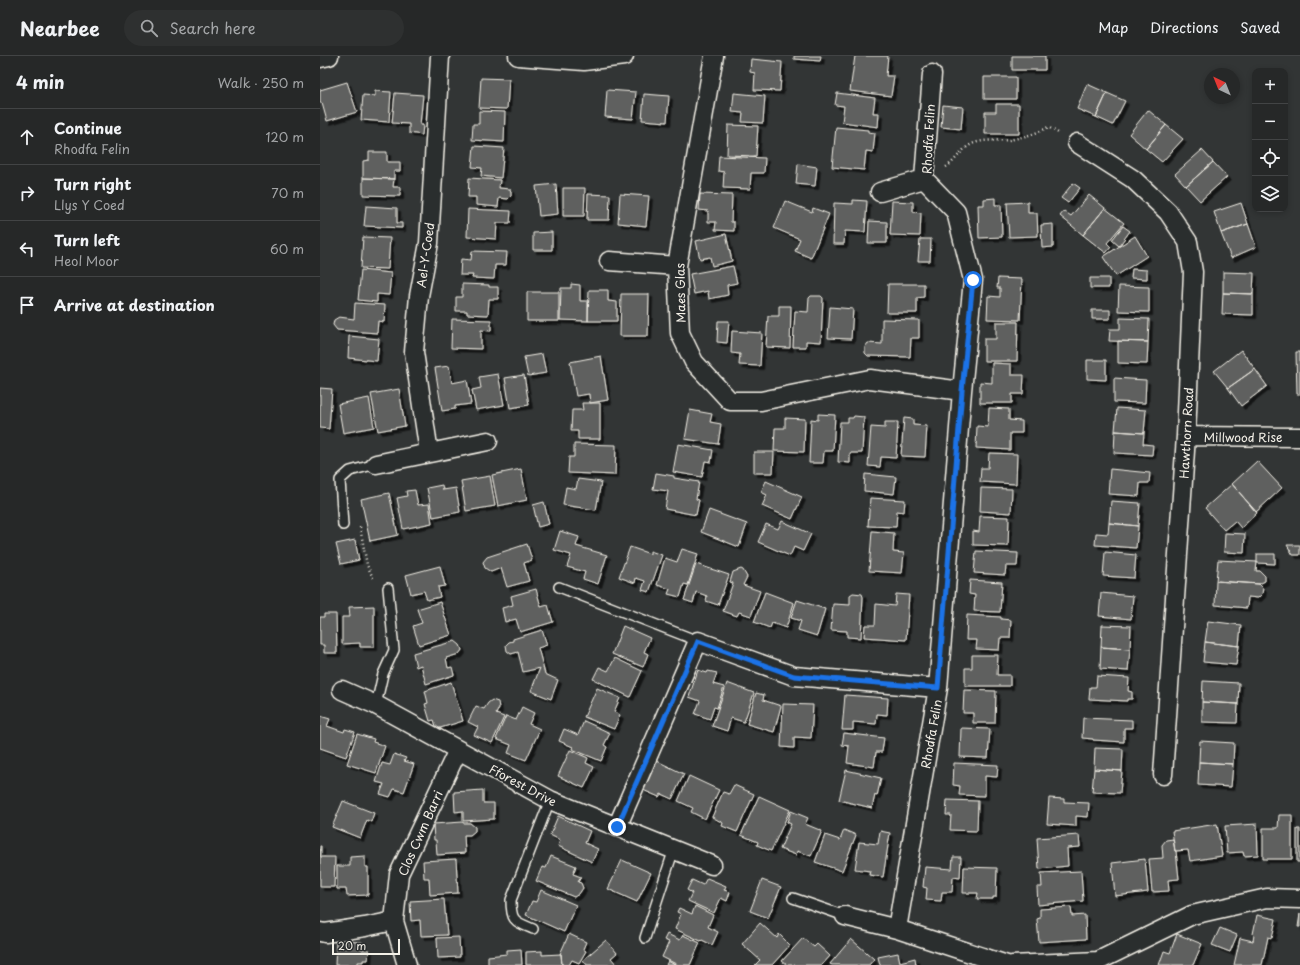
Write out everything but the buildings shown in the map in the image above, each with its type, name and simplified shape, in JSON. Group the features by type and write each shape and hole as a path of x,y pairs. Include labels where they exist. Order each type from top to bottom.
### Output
{"street":[{"path":"320,58 329,56"},
{"name":"Ael-Y-Coed","path":"429,453 414,352 418,296 429,243 440,56"},
{"path":"518,56 584,61 624,56"},
{"name":"Maes Glas","path":"714,56 677,266 680,333 694,362 730,401 761,401 870,379 962,391"},
{"name":"Rhodfa Felin","path":"897,929 938,688 962,391 973,280 956,212 924,179 932,74"},
{"name":"Hawthorn Road","path":"1077,143 1133,179 1168,212 1188,242 1193,272 1186,436 1163,775"},
{"path":"880,192 924,179"},
{"path":"609,261 677,266"},
{"name":"Millwood Rise","path":"1186,436 1300,437"},
{"path":"376,464 488,441"},
{"path":"617,827 698,641 794,676 938,688"},
{"name":"Fforest Drive","path":"342,690 376,705 550,800 712,865"},
{"name":"Clos Cwm Barri","path":"407,965 394,921 399,874 458,750"},
{"path":"1012,965 1098,961 1192,915 1267,898 1300,899"},
{"path":"845,916 897,929 1007,965"},
{"path":"320,932 325,933 394,921"}],"lane":[{"path":"343,525 340,480 350,471 376,464"},
{"path":"559,587 698,641"},
{"path":"376,705 383,674 394,650 388,588"},
{"path":"533,929 518,922 511,914 511,900 550,800"},
{"path":"644,938 674,850"},
{"path":"794,898 845,916"}],"path":[{"path":"924,179 950,164 959,153 972,144 1009,140 1034,134 1048,127 1077,143"},
{"path":"359,519 368,565 376,585"}],"route":[{"path":"617,827 698,641 794,676 938,688 962,391 973,280"}]}
